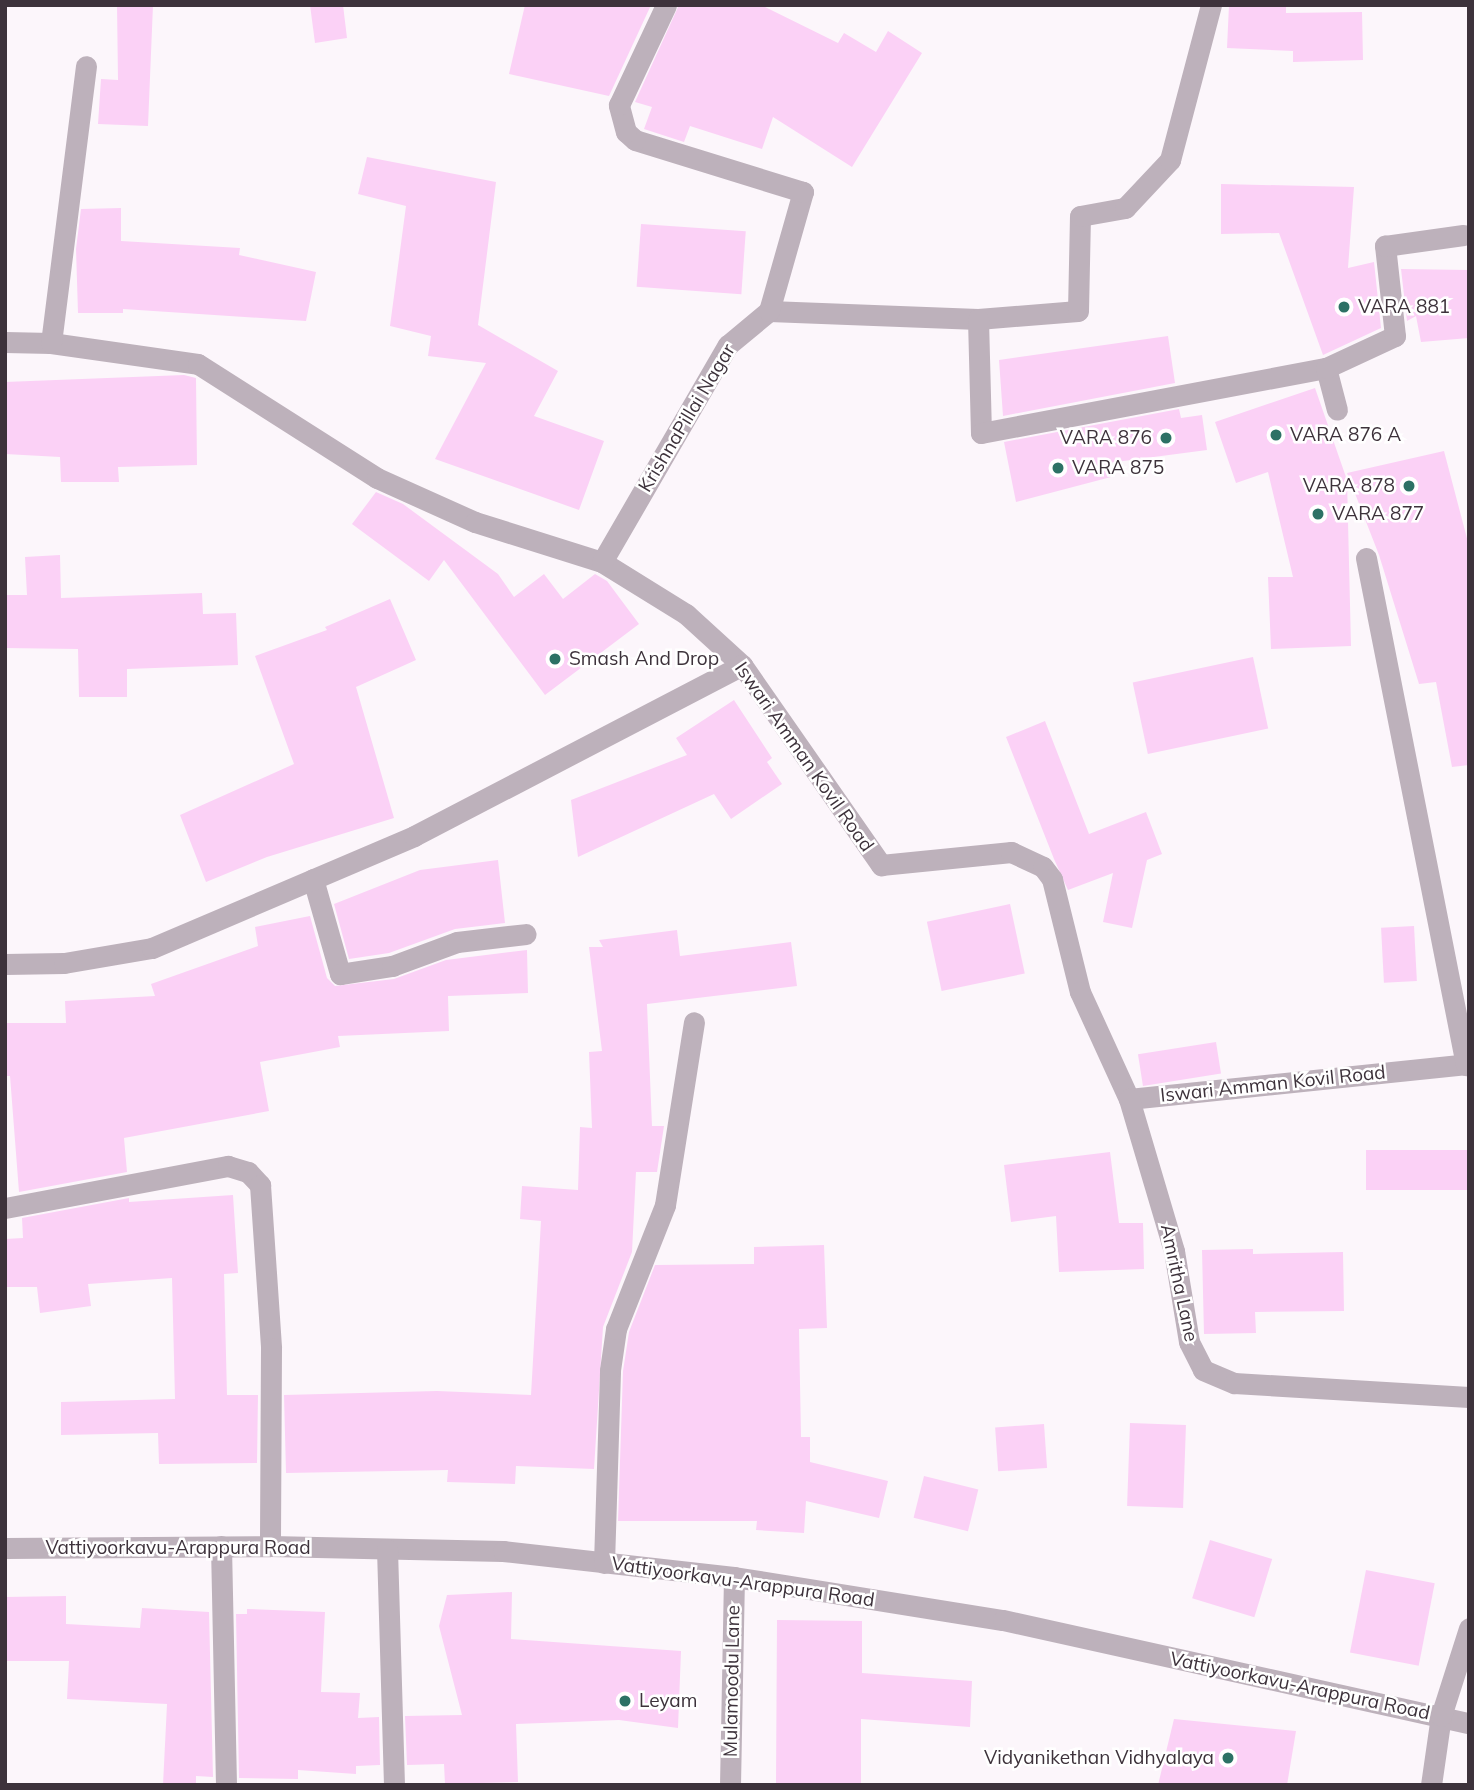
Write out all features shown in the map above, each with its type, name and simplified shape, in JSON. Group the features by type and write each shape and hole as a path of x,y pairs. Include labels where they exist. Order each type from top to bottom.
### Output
{"street":[{"path":"666,5 619,105 620,121 635,140 803,192 769,311 978,319 1078,311 1080,216 1125,208 1170,160 1211,5"},
{"path":"51,343 86,66"},
{"path":"978,319 981,433 1326,368 1395,336 1385,246 1463,235"},
{"name":"KrishnaPillai Nagar","path":"602,562 728,345 769,311"},
{"name":"Iswari Amman Kovil Road","path":"5,342 51,343 198,364 377,478 475,522 602,562 685,614 742,666 881,865 1011,852 1043,867 1052,879 1080,992 1129,1099 1468,1064"},
{"path":"1326,368 1338,410"},
{"path":"1366,558 1468,1064"},
{"path":"5,964 64,963 152,948 414,836 742,666"},
{"path":"313,879 340,974 392,966 457,942 526,934"},
{"path":"604,1563 610,1370 616,1329 665,1205 694,1022"},
{"name":"Amritha Lane","path":"1129,1099 1174,1251 1189,1342 1203,1370 1234,1382 1415,1397 1469,1397"},
{"path":"5,1208 228,1166 248,1172 260,1185 271,1348 270,1546"},
{"path":"221,1546 226,1785"},
{"name":"Vattiyoorkavu-Arappura Road","path":"5,1548 270,1546 503,1551 734,1577 1003,1620 1469,1723"},
{"path":"387,1549 394,1785"},
{"name":"Mulamoodu Lane","path":"730,1785 734,1577"},
{"path":"1431,1785 1441,1716 1469,1628"}],"building":[{"path":"117,5 153,5 148,126 98,124 101,79 118,80"},
{"path":"310,5 343,5 347,38 315,43"},
{"path":"525,5 651,5 609,96 509,74"},
{"path":"679,5 761,5 838,43 844,33 876,52 888,31 922,53 852,167 773,117 762,149 690,126 684,142 644,129 652,107 635,102"},
{"path":"1229,5 1286,5 1286,13 1362,12 1363,60 1293,62 1293,51 1227,48"},
{"path":"367,157 496,182 478,325 558,371 534,416 604,441 579,510 435,459 486,363 428,356 431,336 390,326 406,206 358,194"},
{"path":"1221,184 1354,187 1348,268 1374,262 1381,328 1323,355 1279,233 1221,234"},
{"path":"121,208 121,241 240,248 239,255 316,272 306,321 123,309 123,313 78,313 76,249 81,209"},
{"path":"641,224 746,231 741,294 637,287"},
{"path":"1401,269 1469,270 1469,338 1421,342 1416,316 1407,321"},
{"path":"1168,336 1175,383 1003,416 999,360"},
{"path":"184,375 196,378 197,465 118,467 119,482 61,482 60,457 5,454 5,382"},
{"path":"1315,388 1347,480 1351,646 1271,649 1268,577 1293,577 1268,472 1236,483 1215,422"},
{"path":"1179,409 1181,418 1202,415 1207,450 1108,463 1111,477 1016,502 1004,442"},
{"path":"1444,451 1469,546 1469,765 1452,767 1436,682 1419,684 1379,555 1347,473"},
{"name":"Smash And Drop","path":"376,492 403,504 498,574 514,597 544,574 563,599 595,574 607,581 639,624 545,695 444,560 429,581 352,524"},
{"path":"60,555 61,598 202,593 203,614 236,613 238,665 127,669 127,697 79,697 78,649 5,648 5,595 27,595 25,557"},
{"path":"390,599 416,660 356,687 394,818 267,857 206,882 180,815 294,764 255,656 327,630 325,627"},
{"path":"1253,657 1268,728 1148,754 1133,683"},
{"path":"734,700 772,758 767,762 782,784 731,819 714,794 578,857 571,800 687,755 676,738"},
{"path":"1045,721 1089,834 1146,812 1162,854 1147,860 1132,928 1103,922 1113,873 1068,890 1054,859 1006,737"},
{"path":"498,860 505,923 455,929 389,953 349,959 334,904 420,870"},
{"path":"1010,904 1025,973 942,991 927,922"},
{"path":"310,916 327,978 335,986 394,979 446,960 527,950 528,993 448,996 449,1031 338,1036 340,1047 260,1062 269,1111 124,1138 127,1172 19,1192 10,1076 5,1076 5,1023 66,1023 65,1001 155,996 151,984 258,946 255,927"},
{"path":"1414,926 1417,981 1384,983 1381,928"},
{"path":"677,930 680,956 791,942 797,986 647,1004 652,1126 664,1126 657,1172 636,1172 632,1252 603,1327 594,1469 516,1466 515,1484 447,1482 448,1470 286,1473 284,1395 437,1391 531,1395 541,1221 520,1219 522,1186 578,1190 580,1127 592,1128 589,1052 602,1051 589,947 603,947 599,940"},
{"path":"1216,1042 1221,1074 1143,1086 1138,1054"},
{"path":"1366,1150 1469,1150 1469,1190 1366,1190"},
{"path":"1110,1152 1119,1223 1143,1223 1144,1269 1059,1272 1056,1216 1011,1222 1004,1165"},
{"path":"233,1195 238,1273 224,1274 227,1395 258,1395 257,1463 159,1464 158,1433 61,1435 61,1402 175,1399 172,1278 88,1284 91,1306 40,1313 37,1287 5,1287 5,1239 23,1238 22,1218 129,1198 129,1202"},
{"path":"824,1245 827,1328 799,1329 801,1437 810,1437 810,1462 888,1481 879,1518 806,1501 804,1533 756,1530 757,1521 618,1521 623,1371 629,1332 655,1265 754,1264 754,1247"},
{"path":"1253,1249 1253,1254 1343,1252 1344,1311 1255,1312 1256,1333 1204,1334 1202,1250"},
{"path":"1130,1423 1186,1425 1183,1508 1127,1506"},
{"path":"1044,1424 1047,1468 998,1471 995,1427"},
{"path":"924,1476 978,1490 968,1531 914,1518"},
{"path":"1210,1540 1272,1559 1254,1617 1192,1598"},
{"path":"1366,1570 1435,1583 1419,1666 1350,1652"},
{"path":"512,1592 511,1639 681,1651 678,1728 619,1720 516,1724 518,1782 445,1784 444,1764 407,1765 405,1716 462,1715 439,1626 447,1595"},
{"path":"66,1596 66,1624 140,1628 142,1608 209,1612 213,1777 196,1776 196,1785 163,1785 167,1704 67,1699 69,1661 5,1661 5,1597"},
{"path":"247,1609 325,1612 321,1692 360,1693 358,1718 379,1717 380,1765 356,1766 356,1774 298,1770 298,1779 239,1778 236,1614 247,1614"},
{"path":"777,1620 862,1621 862,1673 972,1681 970,1727 861,1719 861,1785 776,1785"},
{"name":"Vidyanikethan Vidhyalaya","path":"1174,1719 1296,1731 1287,1785 1158,1785"}],"place":[{"name":"VARA 881","path":"1344,307"},
{"name":"VARA 876 A","path":"1276,435"},
{"name":"VARA 876","path":"1166,438"},
{"name":"VARA 875","path":"1058,468"},
{"name":"VARA 878","path":"1409,486"},
{"name":"VARA 877","path":"1318,514"},
{"name":"Smash And Drop","path":"555,659"},
{"name":"Leyam","path":"625,1701"},
{"name":"Vidyanikethan Vidhyalaya","path":"1228,1758"}]}
